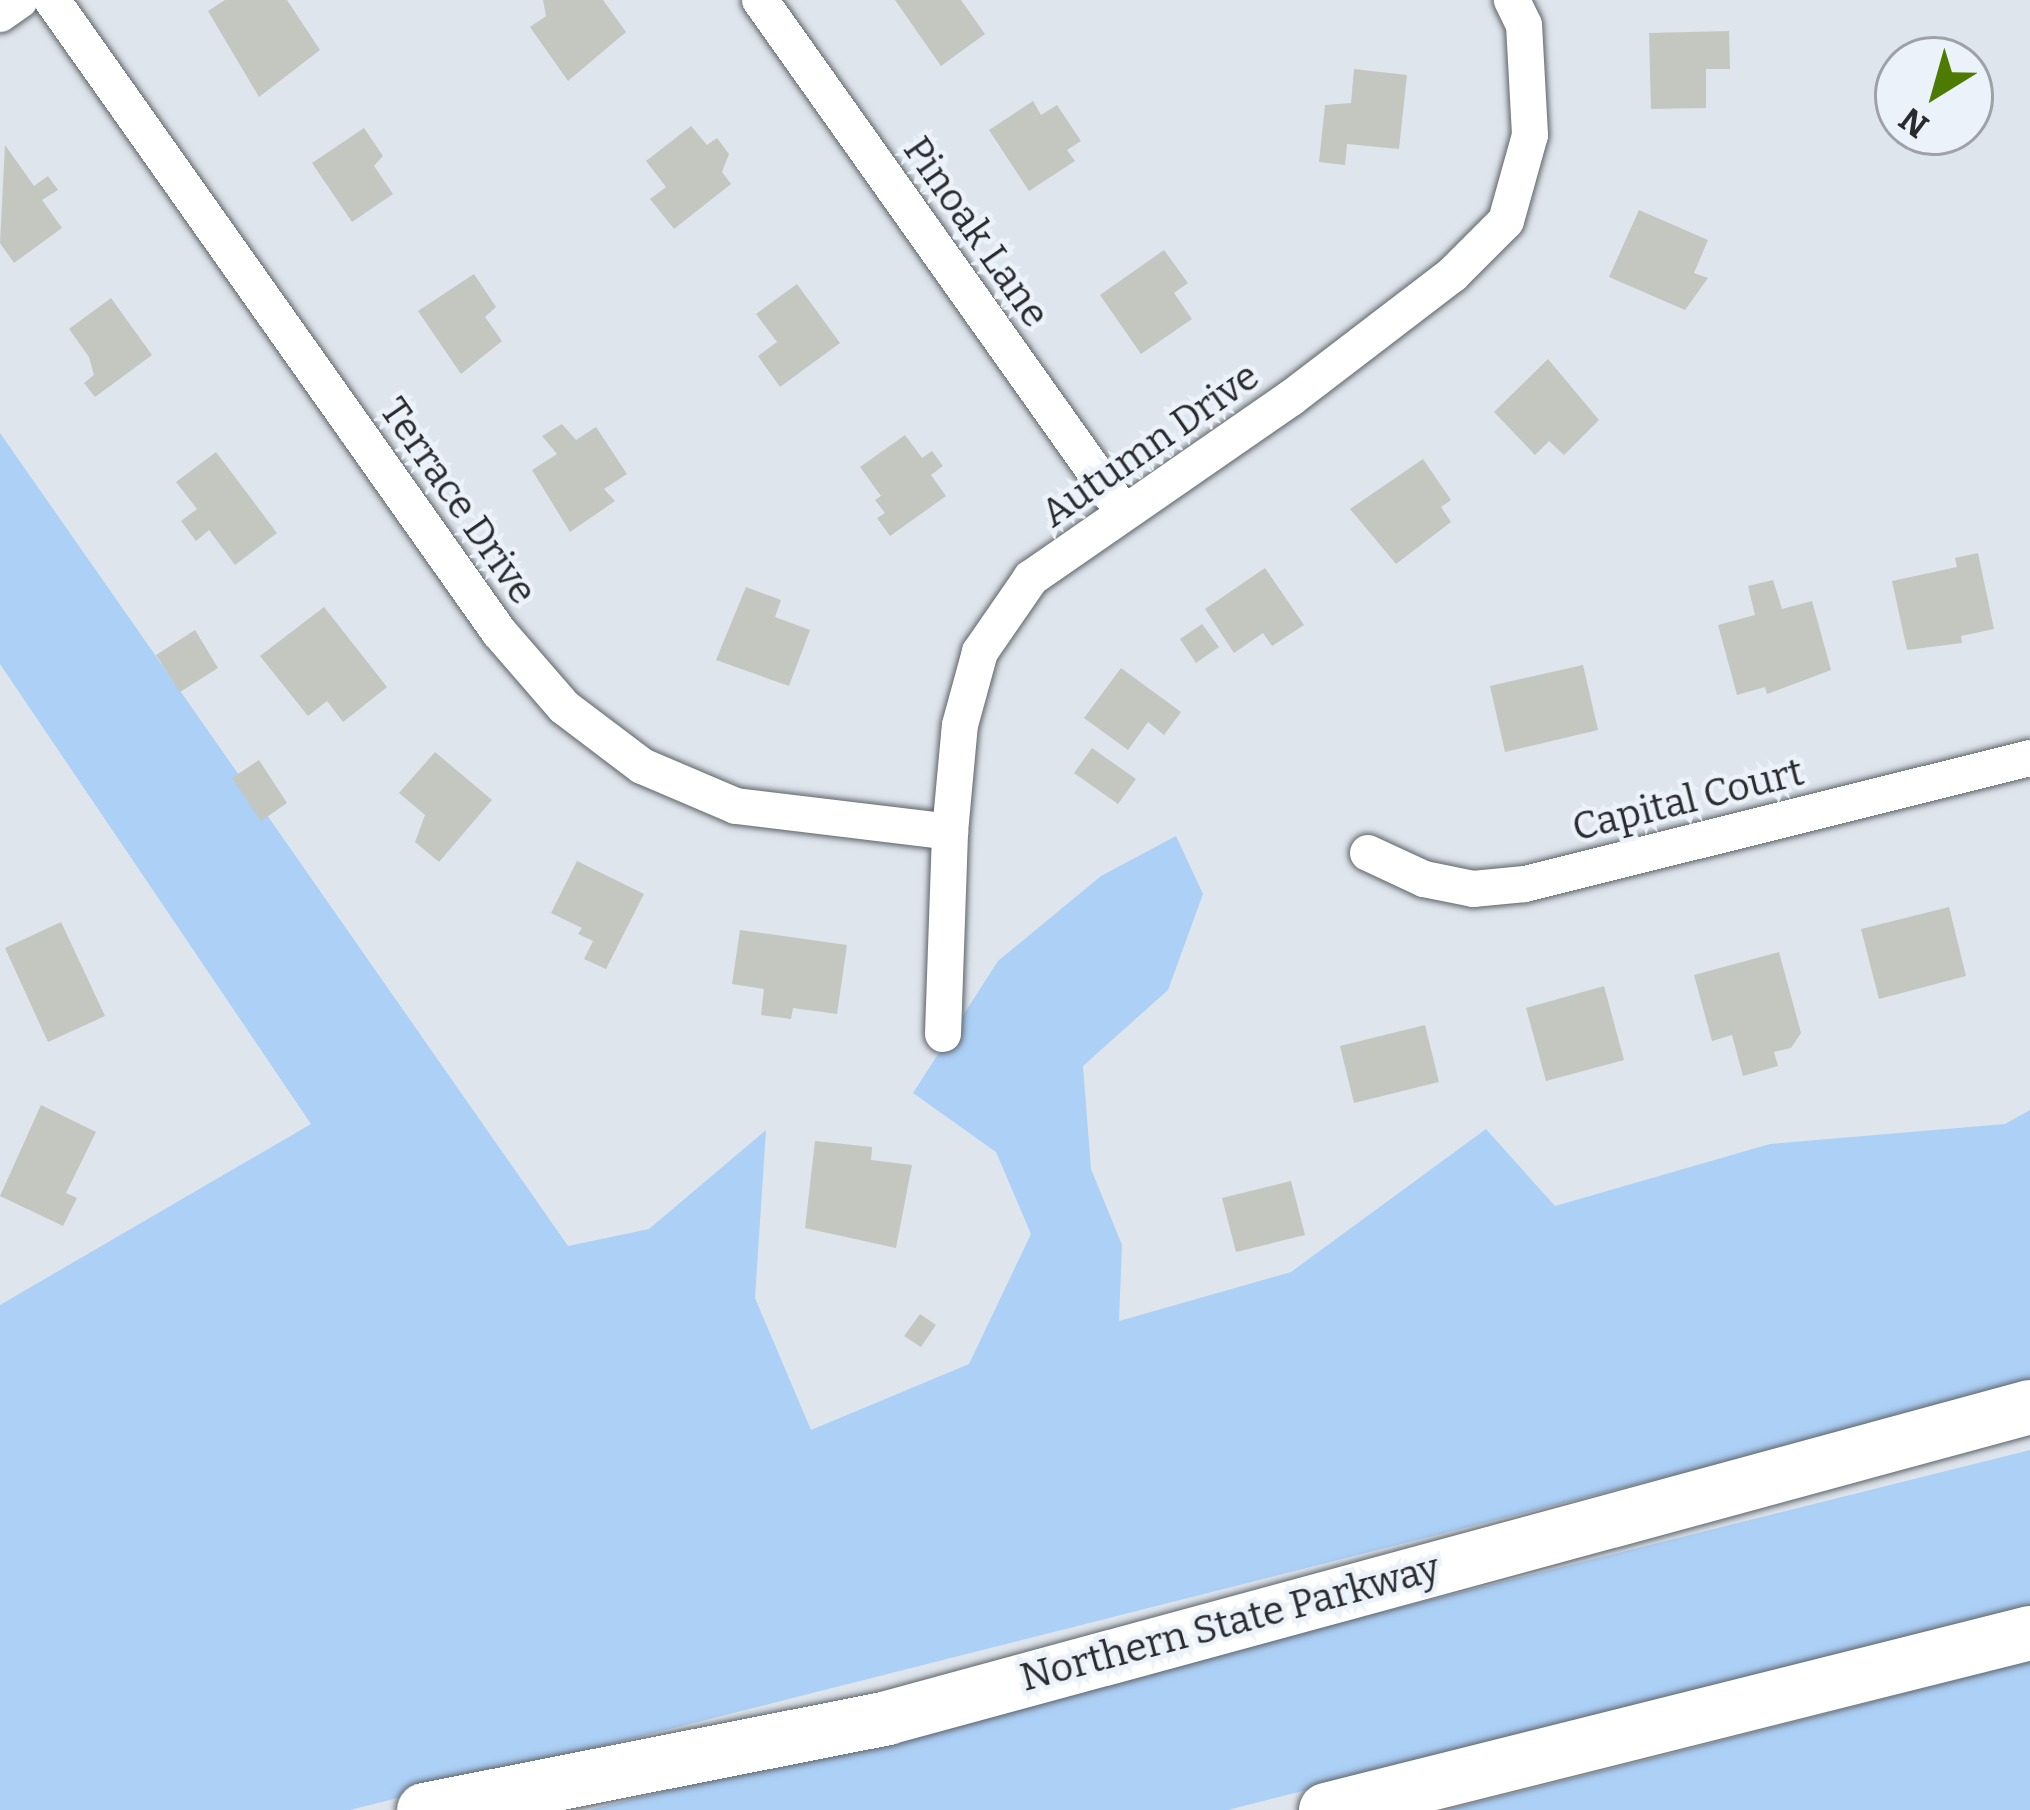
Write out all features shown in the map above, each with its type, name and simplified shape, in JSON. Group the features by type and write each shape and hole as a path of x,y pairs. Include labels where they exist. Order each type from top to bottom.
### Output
{"highway":[{"name":"Northern State Parkway","path":"424,1810 886,1718 2030,1407"},
{"path":"1326,1810 2030,1633"}],"street":[{"path":"0,14 20,0"},
{"name":"Terrace Drive","path":"52,0 499,632 564,707 642,766 736,806 950,832"},
{"name":"Pinoak Lane","path":"760,0 1124,513"},
{"name":"Autumn Drive","path":"943,1034 950,832 960,725 980,652 1031,578 1434,289 1505,221 1530,135 1524,25 1512,0"},
{"name":"Capital Court","path":"1368,853 1424,879 1474,890 1526,884 2030,758"}],"shaded area":[{"path":"0,433 568,1246 649,1229 766,1130 755,1298 811,1430 969,1364 1031,1234 996,1152 913,1093 998,961 1101,876 1176,836 1203,894 1168,990 1083,1066 1091,1169 1122,1245 1119,1321 1291,1272 1486,1129 1555,1206 1770,1144 2005,1124 2030,1110 2030,1385 350,1810 0,1810 0,1305 311,1124 0,664"},
{"path":"2030,1450 2030,1606 1228,1810 589,1810"},
{"path":"2030,1661 2030,1810 1446,1810 1650,1759"}],"building":[{"path":"225,0 287,0 320,50 259,97 208,11"},
{"path":"543,0 603,0 626,32 568,81 530,27 546,16"},
{"path":"895,0 961,0 985,34 941,66"},
{"path":"1729,31 1730,69 1706,69 1706,108 1651,109 1649,33"},
{"path":"1354,69 1407,75 1399,149 1347,144 1345,165 1319,162 1325,105 1351,103"},
{"path":"1033,101 1041,115 1057,105 1081,141 1067,150 1075,161 1029,191 989,130"},
{"path":"691,126 707,145 717,138 729,154 722,172 731,184 674,229 650,199 666,187 646,161"},
{"path":"364,128 383,156 374,166 393,194 352,222 312,163"},
{"path":"5,145 34,186 48,176 58,190 42,200 62,228 14,263 0,243"},
{"path":"1639,210 1708,240 1694,273 1708,278 1685,310 1609,277"},
{"path":"1164,250 1188,283 1174,293 1192,319 1141,354 1100,295"},
{"path":"474,274 496,307 485,317 502,341 461,374 418,311"},
{"path":"797,284 840,343 780,387 758,356 777,342 756,314"},
{"path":"111,298 152,355 95,397 84,383 94,375 89,357 69,329"},
{"path":"1548,359 1599,420 1564,455 1549,441 1535,455 1494,412"},
{"path":"562,424 576,440 596,427 627,474 604,489 615,501 570,532 532,470 557,454 542,436"},
{"path":"905,435 922,458 932,451 943,466 931,475 946,496 890,536 877,518 885,513 875,500 881,496 860,467"},
{"path":"216,452 277,533 235,565 209,530 196,541 181,521 197,509 176,482"},
{"path":"1423,459 1451,500 1441,507 1451,522 1396,564 1350,509"},
{"path":"1978,553 1994,629 1961,636 1962,643 1907,650 1892,581 1957,567 1955,558"},
{"path":"1265,568 1304,625 1272,646 1263,633 1234,653 1205,609"},
{"path":"1773,580 1782,609 1812,601 1831,670 1767,694 1765,687 1737,695 1718,625 1755,615 1748,586"},
{"path":"746,587 781,600 775,617 810,630 789,686 716,660"},
{"path":"324,607 387,687 343,722 327,701 308,716 260,656"},
{"path":"1202,624 1219,647 1196,663 1180,639"},
{"path":"195,630 218,668 180,692 156,655"},
{"path":"1583,665 1598,730 1505,752 1490,686"},
{"path":"1121,668 1181,712 1164,735 1148,722 1128,750 1084,718"},
{"path":"1092,748 1136,779 1118,804 1074,773"},
{"path":"435,752 492,800 439,862 415,842 425,815 399,793"},
{"path":"259,760 287,803 261,821 232,778"},
{"path":"577,861 644,894 606,969 584,959 593,941 578,934 582,928 551,913"},
{"path":"1949,907 1966,976 1879,999 1861,929"},
{"path":"61,922 105,1016 48,1042 5,948"},
{"path":"740,930 847,945 837,1014 793,1008 791,1019 761,1015 764,989 732,984"},
{"path":"1779,952 1801,1033 1791,1048 1774,1052 1778,1066 1743,1076 1732,1035 1712,1041 1694,975"},
{"path":"1604,986 1624,1060 1546,1081 1526,1008"},
{"path":"1425,1025 1439,1082 1354,1103 1340,1046"},
{"path":"41,1105 96,1132 66,1193 77,1198 63,1226 0,1196"},
{"path":"815,1141 872,1147 871,1160 912,1165 896,1248 805,1228"},
{"path":"1291,1181 1305,1235 1236,1252 1222,1198"},
{"path":"920,1314 936,1325 921,1347 904,1336"}]}
